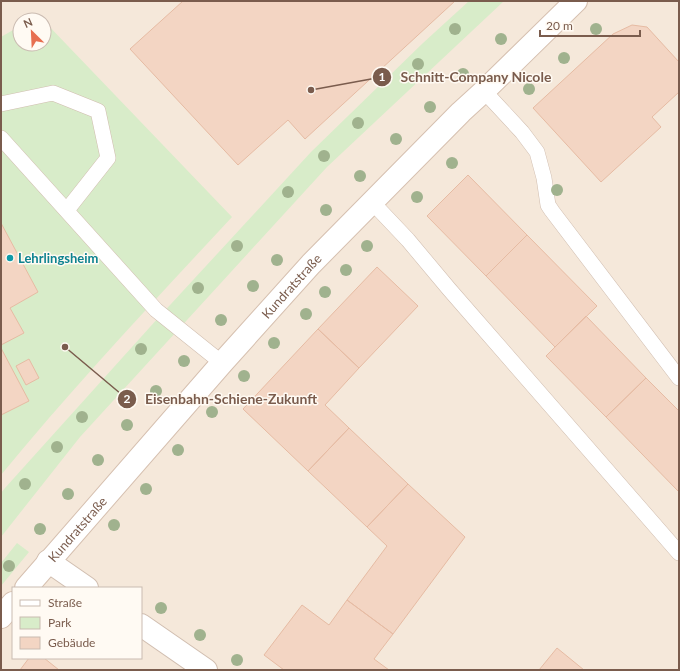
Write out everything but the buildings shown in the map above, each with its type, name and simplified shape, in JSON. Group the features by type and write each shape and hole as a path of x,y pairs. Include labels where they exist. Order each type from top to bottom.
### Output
{"street":[{"name":"Kundratstraße","path":"27,587 222,363 311,264 461,112 576,1"},
{"path":"48,562 85,587"},
{"path":"1,617 12,604"},
{"path":"142,626 206,670"}],"lane":[{"path":"484,91 522,132 537,152 544,178 548,204 552,211 679,378"},
{"path":"1,104 53,93 98,111 108,158 67,210"},
{"path":"1,138 156,310 222,363"},
{"path":"372,202 408,240 679,553"}],"shaded area":[{"path":"1,1 679,1 679,670 1,670"}],"green space":[{"path":"469,1 504,1 327,167 80,437 1,537 1,493 5,488 159,317 311,152 423,43"},
{"path":"52,29 232,217 86,376 1,475 1,37 12,31 12,52 52,52"},
{"path":"17,543 29,552 1,586 1,563"}],"place":[{"name":"Schnitt-Company Nicole","path":"311,90"},
{"name":"Lehrlingsheim","path":"10,258"},
{"name":"Eisenbahn-Schiene-Zukunft","path":"65,347"}]}
